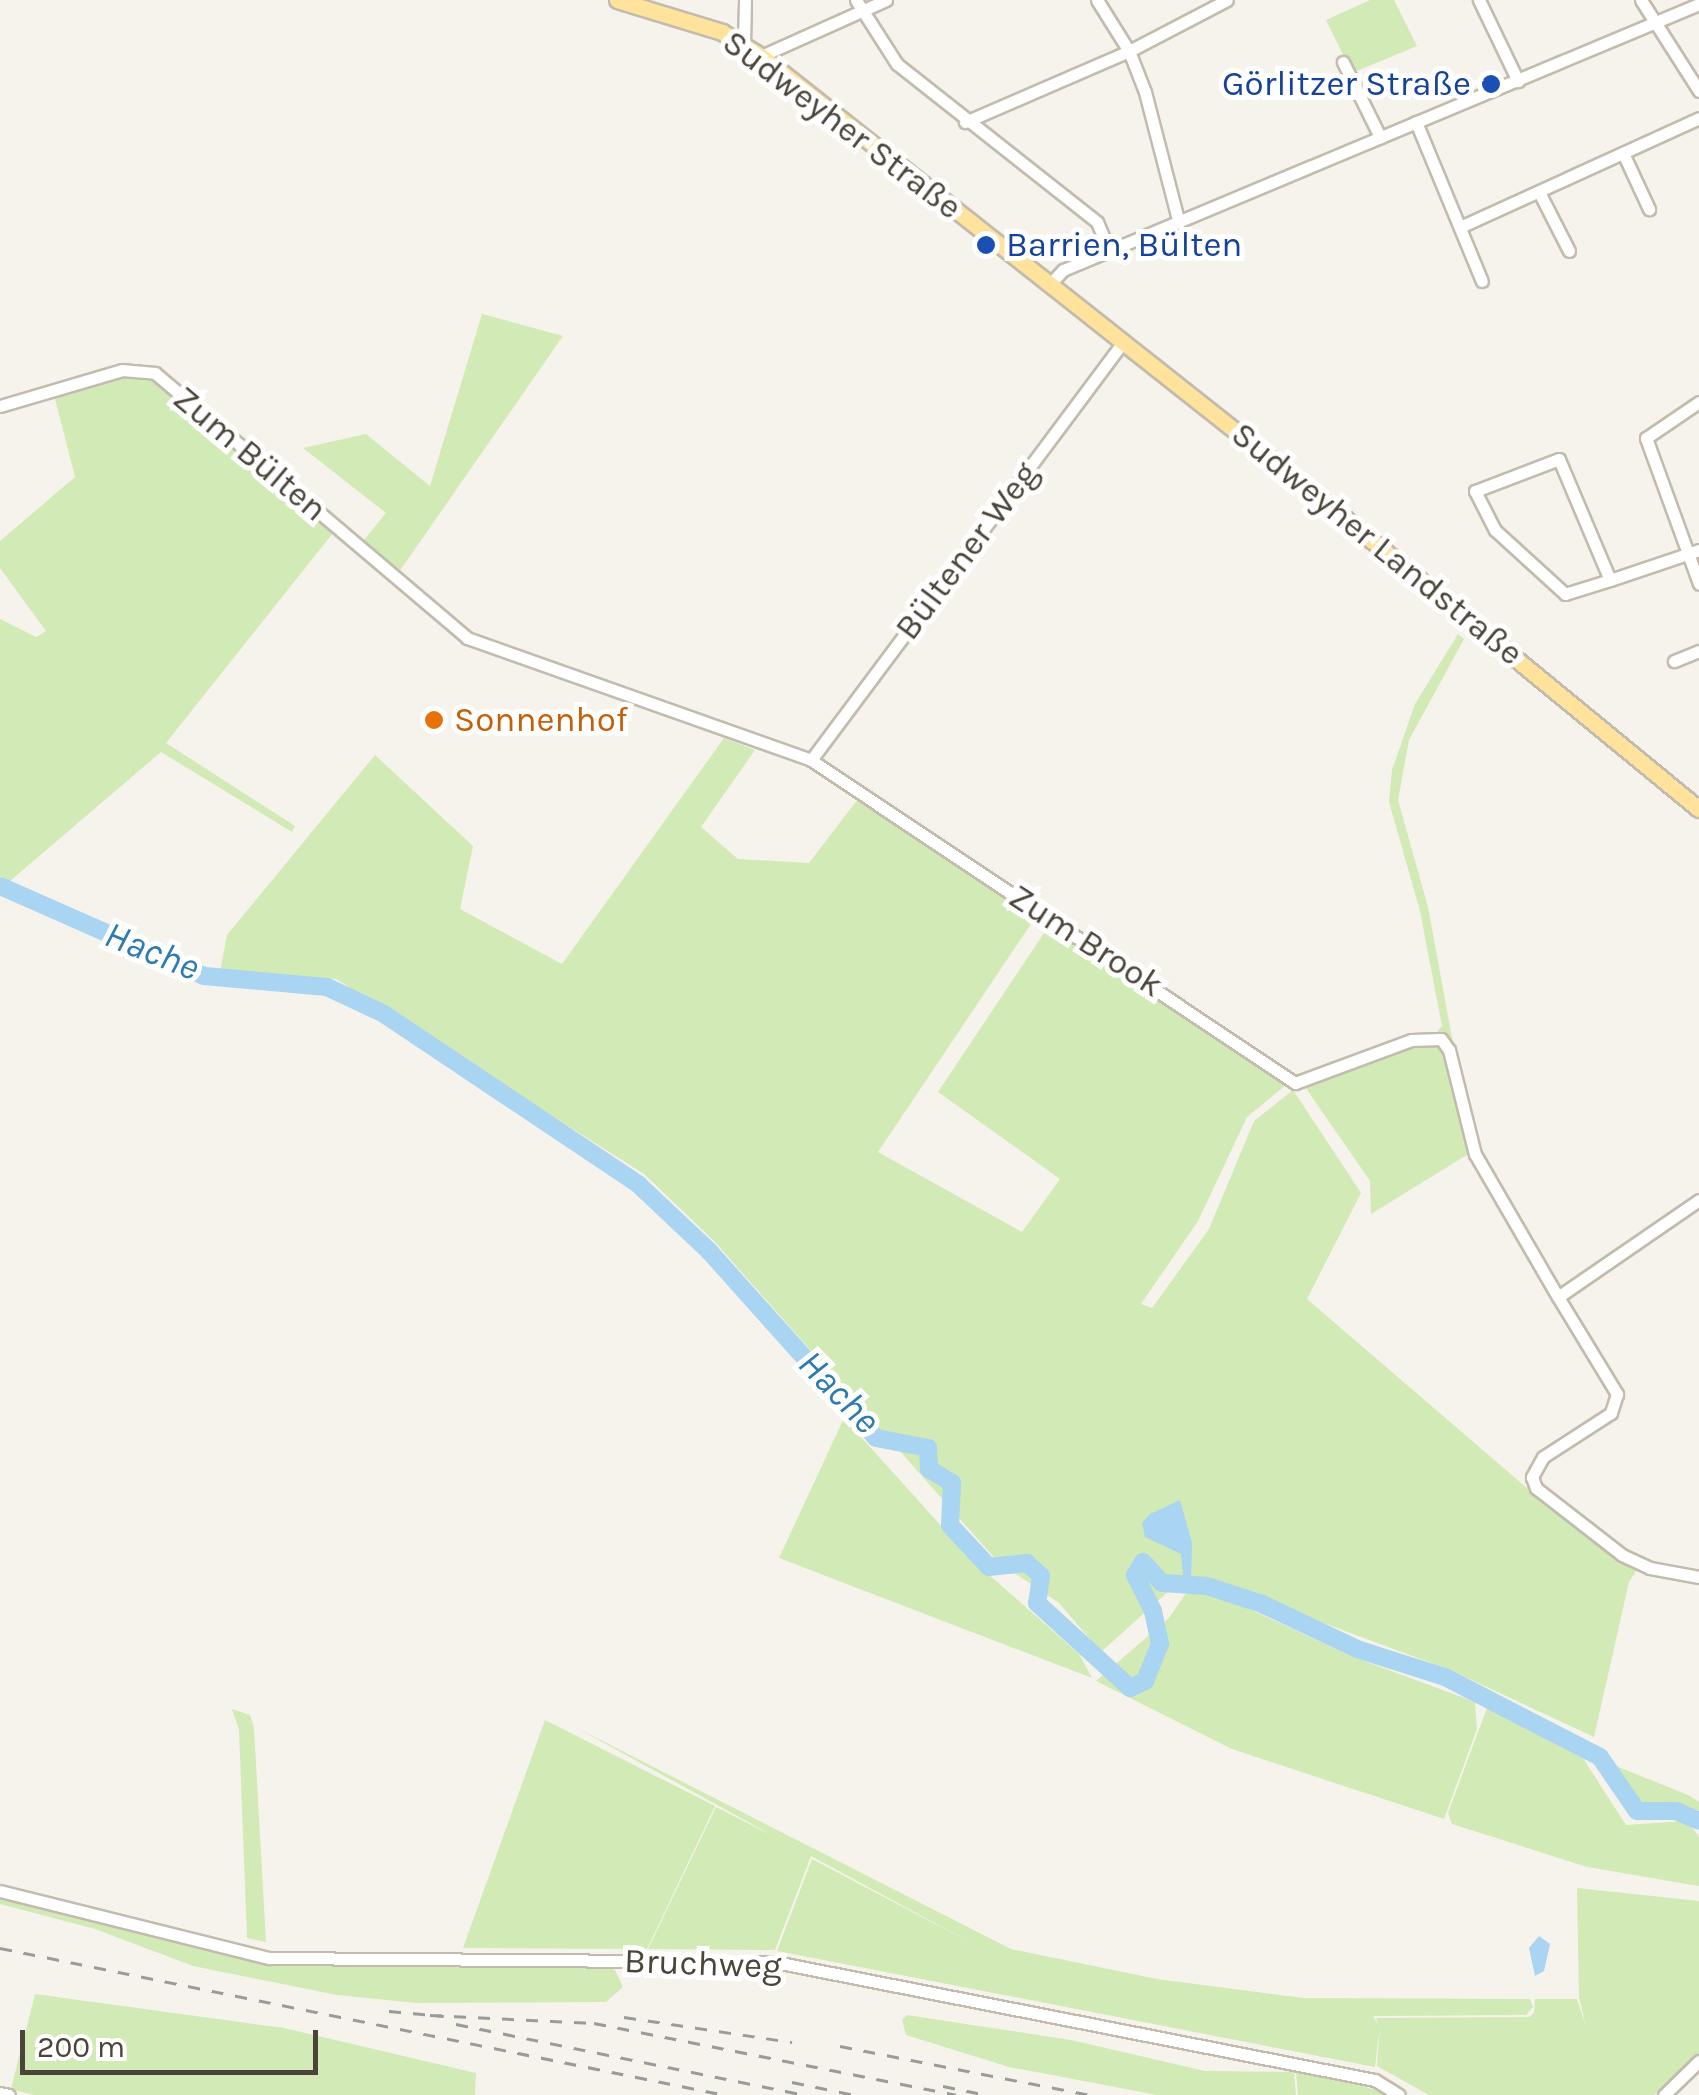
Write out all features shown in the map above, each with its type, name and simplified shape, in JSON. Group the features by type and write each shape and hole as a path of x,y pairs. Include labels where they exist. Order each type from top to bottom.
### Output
{"main road":[{"name":"Sudweyher Straße","path":"617,0 744,44 1050,284"},
{"name":"Sudweyher Landstraße","path":"1050,284 1699,808"}],"street":[{"path":"744,44 746,0"},
{"path":"761,56 858,6 886,0"},
{"path":"1096,0 1130,51 1180,223"},
{"path":"965,122 1130,51 1227,0"},
{"path":"1479,0 1518,81"},
{"path":"1641,0 1699,92"},
{"path":"1050,284 1062,270 1699,4"},
{"path":"858,6 897,64 965,122 1096,222 1110,252"},
{"path":"1344,62 1380,137"},
{"path":"1460,227 1699,118"},
{"path":"1416,122 1482,281"},
{"path":"1623,153 1649,209"},
{"path":"1539,192 1569,251"},
{"name":"Bültener Weg","path":"811,760 1122,342"},
{"name":"Zum Bülten","path":"0,406 122,370 156,373 467,638"},
{"path":"1699,402 1646,438 1694,552 1699,584"},
{"path":"1610,580 1559,458 1475,490 1495,530 1565,594 1610,580 1694,552"},
{"name":"Zum Brook","path":"467,638 811,760 1296,1083 1411,1040 1441,1040 1450,1050 1475,1154 1617,1394 1611,1413 1543,1457 1532,1477 1536,1488 1622,1555 1699,1577"},
{"path":"1674,661 1699,651"},
{"path":"1558,1297 1699,1200"},
{"name":"Bruchweg","path":"0,1891 269,1958 775,1962 1375,2080 1399,2095"},
{"path":"1664,2095 1699,2061"},
{"path":"0,2092 9,2095"}],"green space":[{"path":"1370,0 1394,0 1417,46 1352,73 1326,20"},
{"path":"482,314 563,336 399,572 363,541 386,513 303,448 366,434 430,486"},
{"path":"120,376 155,380 333,533 166,743 295,826 292,832 161,752 10,881 0,876 0,619 36,637 46,631 0,568 0,541 75,477 54,395"},
{"path":"1458,634 1464,639 1409,740 1398,800 1428,907 1455,1054 1437,1032 1442,1026 1420,911 1389,802 1392,770 1415,704"},
{"path":"724,738 755,750 701,827 738,859 809,863 861,795 1037,915 878,1152 1022,1232 1060,1179 938,1092 1050,924 1287,1084 1247,1117 1198,1221 1141,1304 1152,1308 1209,1229 1254,1121 1293,1090 1361,1193 1307,1299 1528,1489 1638,1568 1629,1582 1594,1737 1450,1670 1211,1581 1181,1580 1101,1652 1059,1603 998,1562 714,1241 644,1174 336,979 220,972 227,935 375,755 473,846 460,909 562,964"},
{"path":"1417,1044 1434,1044 1444,1056 1470,1153 1371,1214 1370,1181 1305,1087"},
{"path":"844,1418 970,1558 1079,1654 1092,1678 779,1558"},
{"path":"1206,1589 1351,1656 1475,1702 1477,1729 1444,1819 1232,1749 1096,1681 1169,1618 1186,1593"},
{"path":"1487,1708 1579,1752 1626,1825 1684,1821 1692,1827 1699,1837 1699,1886 1587,1867 1452,1824 1448,1813"},
{"path":"232,1709 250,1715 254,1728 266,1942 247,1938 239,1730"},
{"path":"545,1720 715,1806 647,1949 463,1948"},
{"path":"575,1727 1011,1949 1157,1979 1303,1998 1530,1999 1533,2007 1526,2015 1373,2016 1379,2026 1376,2018 1529,2017 1534,2013 1535,1999 1577,1999 1586,2027 1579,1997 1577,1888 1699,1901 1699,2054 1654,2095 1429,2095 1377,2066 1380,2026 1375,2067 777,1951 812,1859 979,1947 811,1856 775,1950 648,1949 716,1807 779,1839"},
{"path":"1616,1766 1688,1795 1699,1802 1699,1810 1640,1803"},
{"path":"0,1894 265,1961 601,1965 615,1970 623,1987 606,2002 416,2003 337,1995 193,1966 95,1929 0,1904"},
{"path":"35,1994 284,2028 476,2073 475,2095 34,2095 11,2089"},
{"path":"907,2015 1071,2040 1205,2071 1294,2072 1296,2095 1157,2095 1009,2067 906,2035 902,2020"},
{"path":"1296,2072 1353,2083 1391,2095 1298,2095"}],"water":[{"path":"1180,1500 1192,1543 1191,1580 1207,1586 1184,1586 1181,1554 1145,1537 1142,1523 1150,1514"},
{"path":"1539,1936 1550,1944 1544,1971 1535,1976 1529,1948"}],"waterway":[{"name":"Hache","path":"0,886 204,976 327,987 384,1014 639,1185 709,1251 876,1438 928,1448 929,1469 952,1483 950,1525 989,1567 1027,1563 1041,1576 1037,1603 1130,1688 1145,1681 1160,1644 1153,1611 1135,1575 1143,1562 1162,1583 1207,1586 1262,1604 1357,1649 1445,1677 1600,1757 1637,1811 1676,1811 1699,1821"}],"railway":[{"path":"0,1948 725,2095"},
{"path":"389,2011 444,2016"},
{"path":"430,2015 594,2023 956,2095"},
{"path":"624,2017 792,2042"},
{"path":"456,2024 804,2095"},
{"path":"840,2046 1090,2095"},
{"path":"792,2082 855,2095"},
{"path":"943,2086 987,2095"}],"place":[{"name":"Görlitzer Straße","path":"1491,84"},
{"name":"Barrien, Bülten","path":"986,245"},
{"name":"Sonnenhof","path":"434,720"}]}
